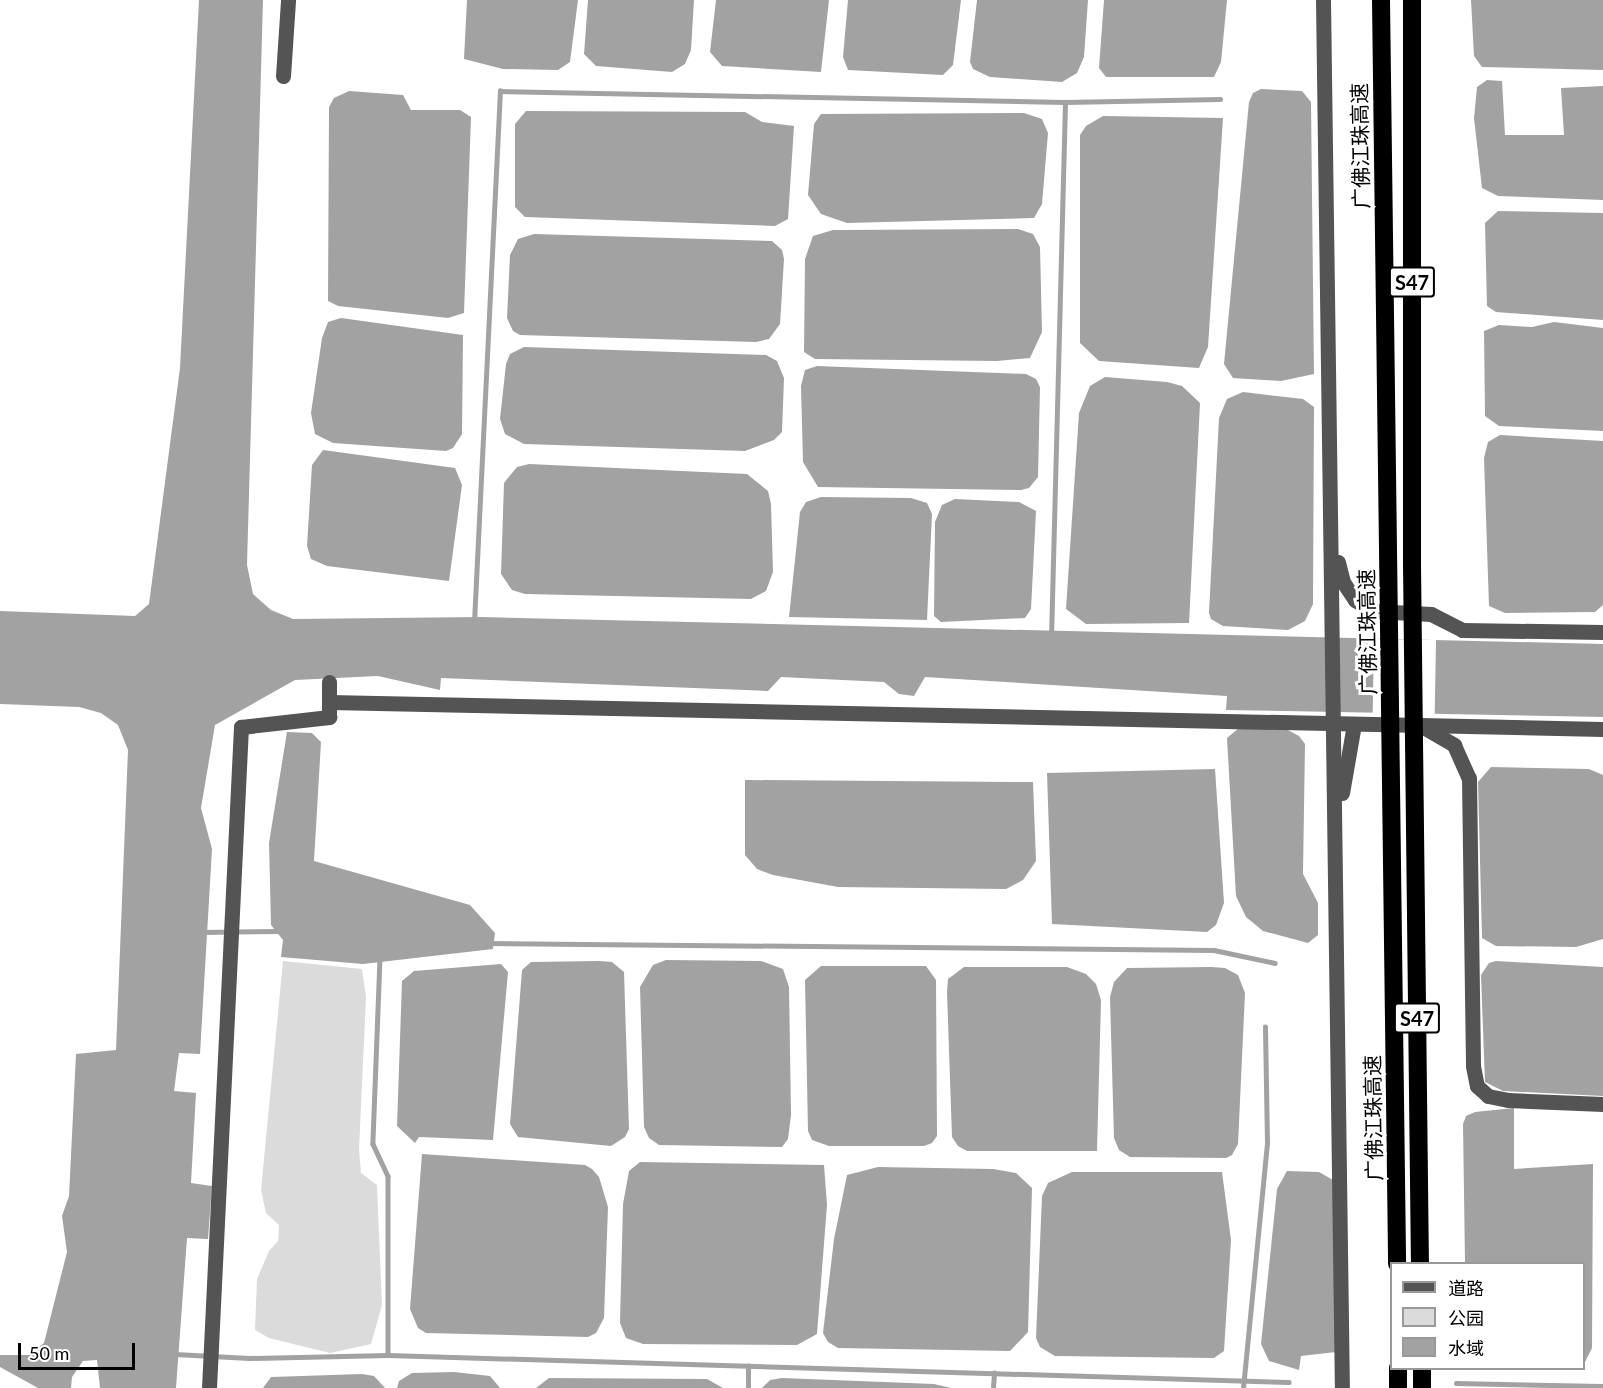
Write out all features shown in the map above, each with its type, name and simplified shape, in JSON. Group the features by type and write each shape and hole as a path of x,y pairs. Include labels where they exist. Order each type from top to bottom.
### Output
{"highway":[{"name":"广佛江珠高速","path":"1381,0 1397,1262"},
{"name":"S47","path":"1412,0 1412,564 1420,1262"},
{"path":"1398,1370 1398,1388"},
{"path":"1422,1370 1422,1388"}],"street":[{"path":"283,76 288,0"},
{"path":"1323,0 1342,1388"},
{"path":"1330,523 1343,582 1355,600 1373,611 1431,614 1462,630 1603,632"},
{"path":"209,1388 241,727 329,717 329,682"},
{"path":"329,702 1603,729"},
{"path":"1335,828 1353,724"},
{"path":"1414,725 1435,732 1454,746 1469,778 1472,1054 1477,1086 1488,1096 1508,1100 1603,1104"}],"green space":[{"path":"283,961 362,969 366,997 359,1150 361,1173 377,1185 382,1305 371,1344 330,1353 269,1338 255,1330 257,1279 269,1251 278,1241 279,1225 266,1213 261,1190"}],"water":[{"path":"199,0 263,0 247,565 253,594 271,610 293,619 481,617 1603,644 1603,717 1226,710 1227,696 925,677 914,696 899,694 884,682 781,677 768,691 441,678 440,690 378,676 295,680 215,725 201,808 212,849 200,1054 179,1053 174,1091 196,1093 191,1183 212,1186 208,1239 187,1238 176,1388 100,1388 97,1360 83,1361 72,1377 71,1388 38,1388 0,1367 0,1355 28,1355 44,1343 67,1252 62,1216 69,1196 76,1054 116,1050 128,750 118,725 101,713 79,707 0,704 0,611 135,616 149,604 180,368"},
{"path":"467,0 578,0 570,62 558,70 503,69 464,59"},
{"path":"588,0 694,0 691,50 685,64 672,72 596,66 584,54"},
{"path":"716,0 829,0 821,72 722,66 710,52"},
{"path":"848,0 961,0 953,65 943,75 848,70 843,57"},
{"path":"977,0 1088,0 1084,57 1077,73 1062,82 990,77 973,69 970,62"},
{"path":"1104,0 1227,0 1221,62 1214,77 1106,77 1099,68"},
{"path":"1471,0 1603,0 1603,70 1482,67 1474,56"},
{"path":"1487,80 1502,81 1505,135 1564,135 1561,88 1603,86 1603,200 1498,196 1482,188 1474,118 1477,87"},
{"path":"1261,89 1302,91 1311,102 1314,374 1281,381 1233,378 1224,364 1249,102 1253,93"},
{"path":"349,91 403,95 411,110 460,110 471,117 464,313 448,318 338,306 328,301 329,107 334,98"},
{"path":"526,111 745,112 762,122 794,126 788,219 775,226 525,217 515,207 515,124"},
{"path":"1024,113 1042,119 1048,133 1042,204 1034,218 847,223 821,214 808,195 814,124 821,114"},
{"path":"1103,116 1223,118 1208,347 1199,368 1099,361 1080,343 1080,135 1086,126"},
{"path":"1498,211 1603,213 1603,320 1496,312 1487,306 1485,223"},
{"path":"1018,229 1033,234 1040,247 1042,332 1030,358 997,361 815,359 804,352 805,259 813,236 833,230"},
{"path":"534,234 772,241 782,250 784,259 780,324 769,339 756,342 520,335 513,331 507,318 510,255 518,239"},
{"path":"341,318 463,335 462,434 453,448 446,451 333,443 315,434 311,413 322,338 328,322"},
{"path":"1554,322 1603,328 1603,431 1499,426 1485,416 1484,331 1499,325 1532,327"},
{"path":"524,347 766,355 777,361 784,378 782,432 774,440 745,451 524,444 505,434 500,419 506,364 510,354"},
{"path":"817,366 1026,374 1036,379 1040,387 1038,477 1029,488 1021,490 818,487 803,462 801,386 805,370"},
{"path":"1105,377 1167,382 1182,386 1200,403 1189,623 1086,624 1066,609 1079,413 1090,386"},
{"path":"1243,392 1303,399 1314,407 1313,604 1305,621 1288,630 1223,626 1211,619 1209,613 1219,418 1227,399"},
{"path":"1500,435 1603,441 1603,605 1595,612 1505,613 1489,606 1484,458 1488,442"},
{"path":"323,450 455,468 462,485 449,581 327,566 311,559 307,546 312,465"},
{"path":"529,464 747,474 768,491 771,504 773,572 766,591 751,599 525,594 512,590 501,574 504,483 517,467"},
{"path":"821,497 911,498 927,503 932,514 927,620 789,617 800,512 806,502"},
{"path":"955,499 1019,502 1036,511 1031,609 1025,618 941,622 934,616 935,522 942,505"},
{"path":"1239,728 1286,729 1299,736 1305,744 1303,874 1318,903 1318,935 1308,943 1263,931 1246,917 1236,896 1227,738"},
{"path":"287,732 312,733 321,742 314,861 470,905 495,933 493,949 363,964 281,957 283,940 271,925 269,843"},
{"path":"1491,767 1589,769 1603,775 1603,939 1576,947 1496,946 1482,938 1478,782"},
{"path":"1215,769 1224,903 1216,925 1207,932 1052,924 1047,773"},
{"path":"745,780 1033,782 1036,861 1023,880 1006,889 838,887 773,875 757,869 745,855"},
{"path":"666,960 761,961 783,969 789,987 791,1115 788,1139 782,1147 659,1145 649,1138 644,1127 640,987 653,965"},
{"path":"1496,961 1603,967 1603,1096 1503,1091 1485,1082 1481,975 1489,963"},
{"path":"531,962 612,962 624,972 629,1129 625,1137 611,1146 518,1137 510,1124 522,970"},
{"path":"501,964 508,972 493,1140 419,1137 415,1143 397,1126 402,981 414,971"},
{"path":"821,966 926,966 936,980 937,1136 932,1143 924,1146 829,1146 812,1140 808,1131 805,980"},
{"path":"964,967 1067,967 1086,974 1096,984 1101,1000 1097,1151 967,1151 958,1146 952,1137 947,992 948,979"},
{"path":"1127,968 1225,968 1238,975 1245,993 1238,1144 1232,1155 1226,1158 1130,1157 1119,1150 1114,1138 1110,997 1114,982"},
{"path":"1514,1108 1514,1169 1593,1164 1592,1348 1585,1362 1585,1262 1465,1262 1463,1124 1466,1116 1475,1112"},
{"path":"422,1154 585,1165 592,1169 599,1177 608,1207 604,1318 596,1333 588,1337 426,1333 418,1328 410,1309"},
{"path":"640,1162 824,1165 827,1205 817,1334 797,1345 643,1344 626,1338 620,1323 623,1204 629,1171"},
{"path":"878,1167 993,1169 1016,1173 1032,1188 1028,1332 1010,1351 838,1348 828,1342 823,1333 834,1239 847,1175"},
{"path":"1287,1171 1319,1172 1333,1180 1336,1352 1301,1356 1299,1370 1269,1361 1261,1344 1277,1189"},
{"path":"1072,1172 1222,1172 1231,1240 1224,1351 1214,1358 1055,1356 1040,1347 1036,1338 1042,1196 1048,1183"},
{"path":"454,1372 490,1376 500,1388 397,1388 399,1381 412,1373"},
{"path":"362,1374 374,1376 385,1388 263,1388 271,1377"},
{"path":"549,1378 707,1379 723,1388 536,1388"},
{"path":"782,1378 934,1384 951,1388 762,1388 770,1380"}],"pier":[{"path":"1374,639 1436,640 1435,719 1373,718"}],"waterway":[{"path":"474,622 500,91 1065,102 1220,99"},
{"path":"1051,638 1065,102"},
{"path":"202,932 280,931"},
{"path":"489,943 1214,950 1275,963"},
{"path":"380,958 373,1144 388,1176 388,1355"},
{"path":"1243,1388 1267,1143 1265,1027"},
{"path":"175,1354 249,1358 388,1355 1289,1382"},
{"path":"748,1366 748,1388"},
{"path":"993,1388 994,1373"},
{"path":"1456,1383 1603,1386"}]}
